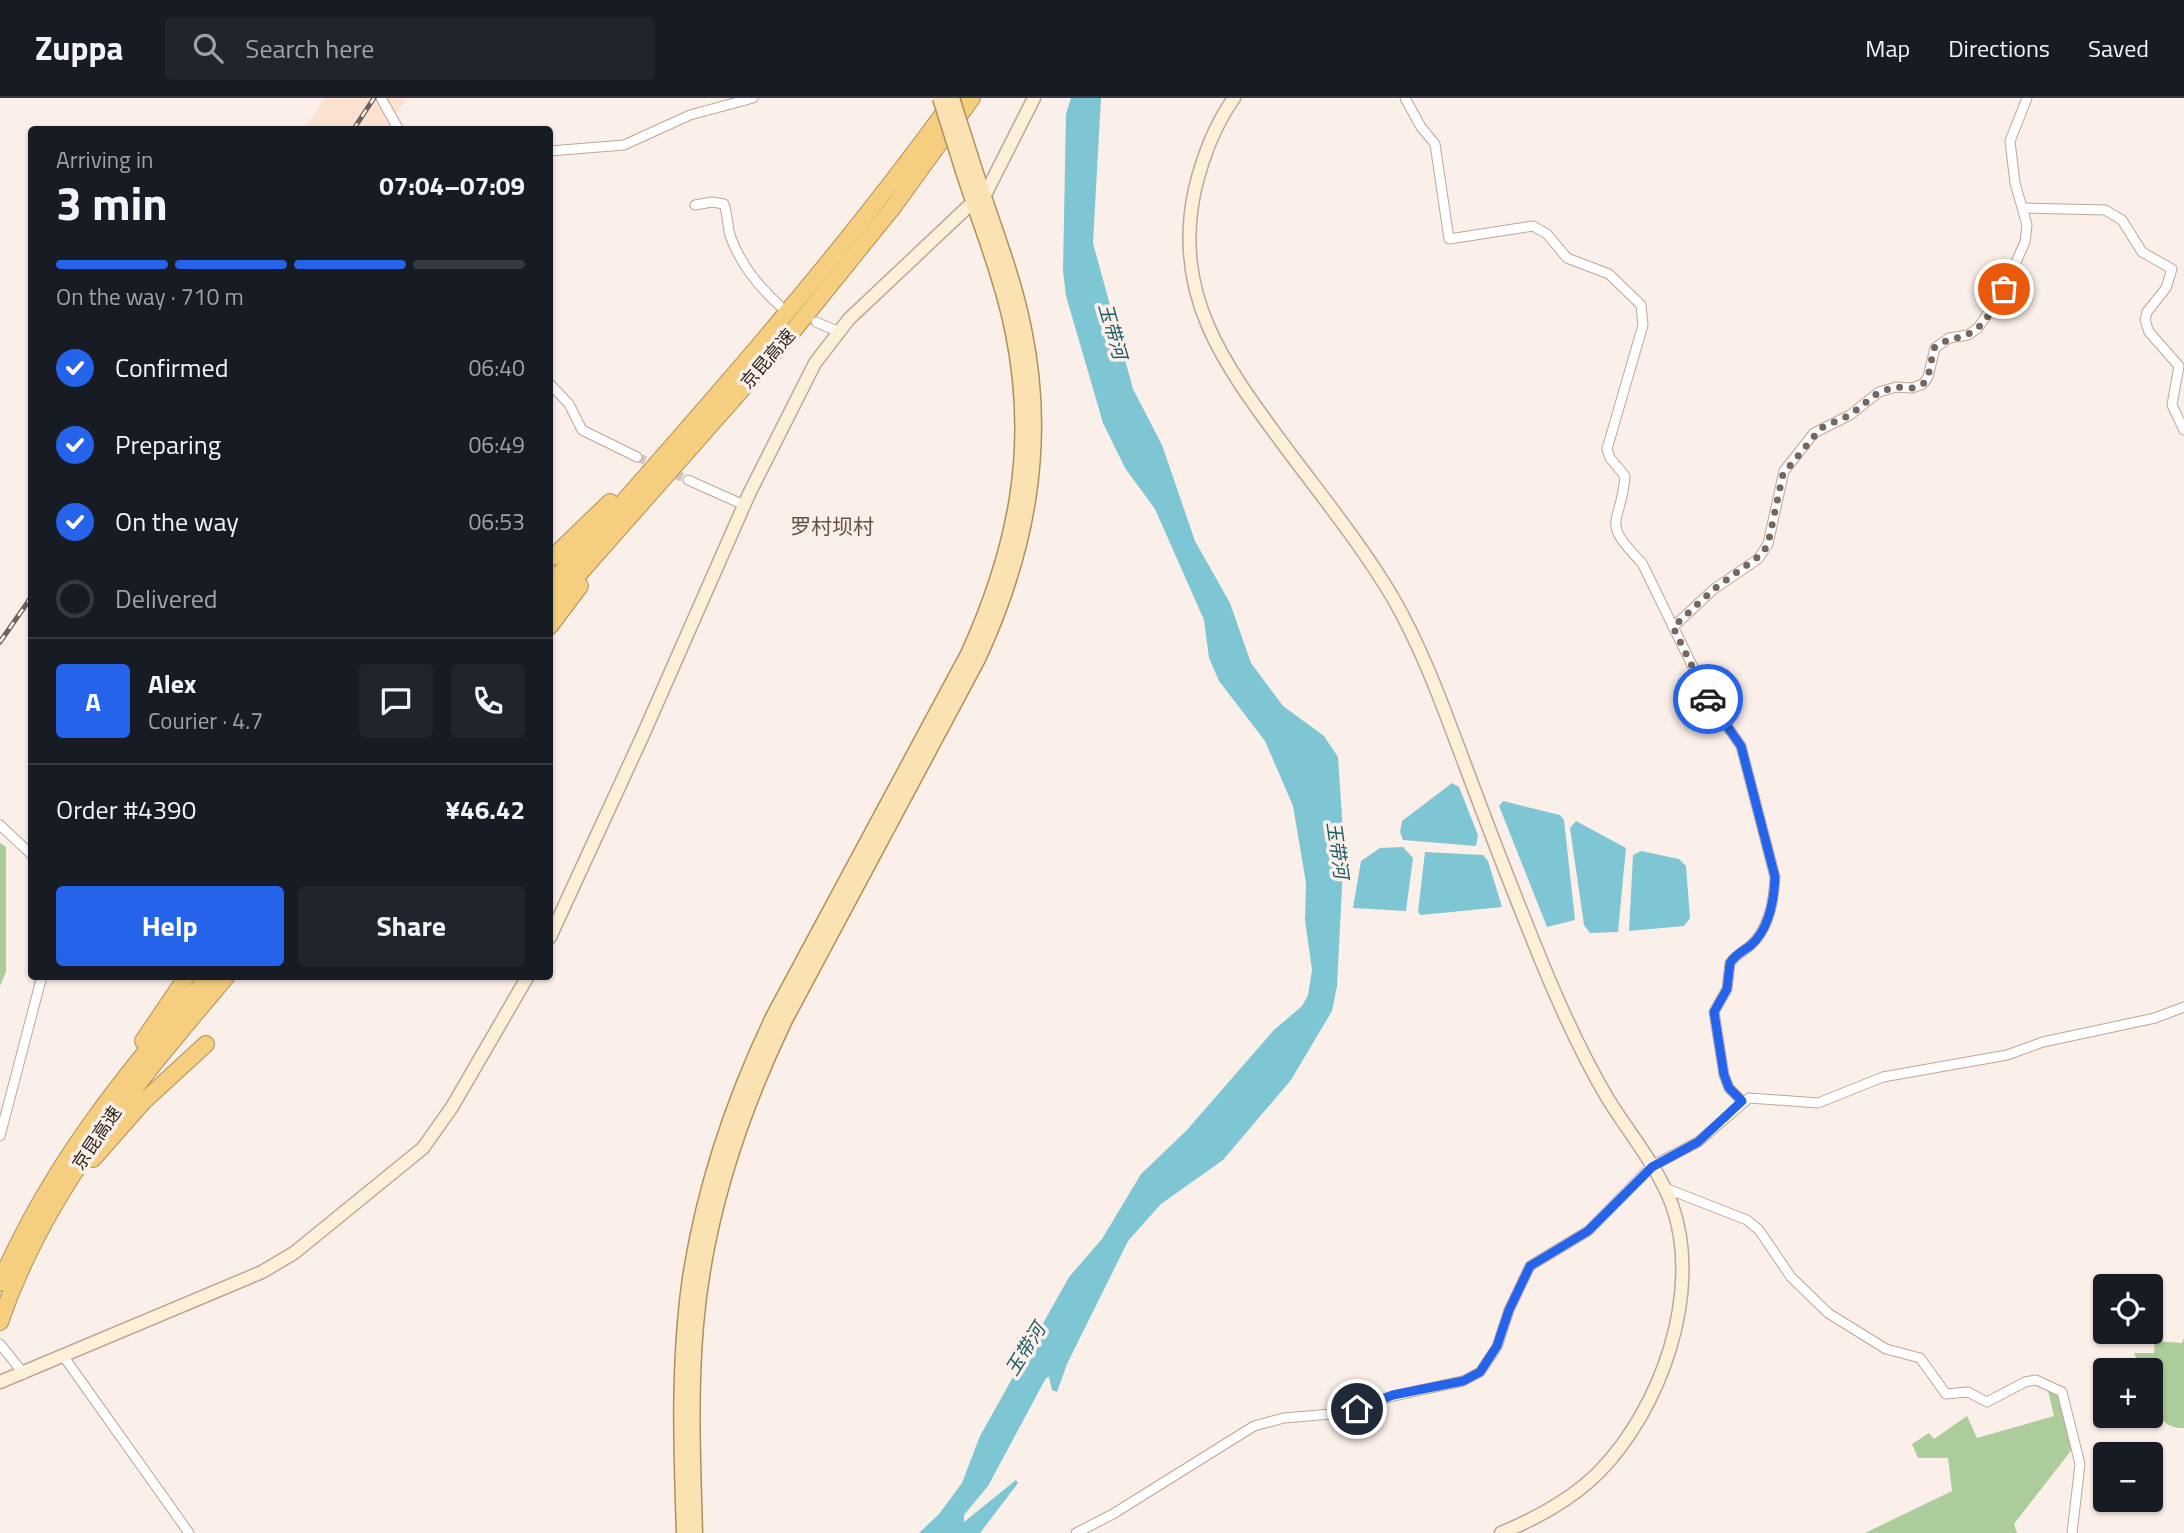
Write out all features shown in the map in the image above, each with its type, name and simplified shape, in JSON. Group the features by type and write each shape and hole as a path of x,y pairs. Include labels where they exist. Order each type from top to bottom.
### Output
{"highway":[{"name":"京昆高速","path":"553,582 852,236 953,98"},
{"name":"京昆高速","path":"553,604 789,336 863,245 972,98"},
{"path":"553,556 723,388"},
{"path":"553,622 691,445"},
{"path":"114,1088 184,980"},
{"name":"京昆高速","path":"0,1322 18,1259 63,1161 114,1088 206,980"},
{"name":"京昆高速","path":"0,1283 36,1237 75,1169 109,1118 224,980"},
{"path":"36,1237 100,1148 144,1101 206,1044"}],"main road":[{"path":"695,1533 688,1507 681,1428 685,1323 698,1235 723,1144 752,1063 774,1015 968,654 992,596 1014,524 1024,444 1019,367 1008,312 978,200 940,98"},
{"path":"953,98 968,169"},
{"path":"684,1533 688,1507"}],"street":[{"path":"381,98 397,126"},
{"path":"553,151 624,145 690,115 753,98"},
{"path":"1234,98 1206,150 1189,225 1190,270 1205,321 1232,373 1359,547 1400,611 1440,700 1560,1006 1598,1081 1665,1188 1680,1236 1681,1288 1670,1342 1647,1401 1622,1444 1591,1480 1546,1512 1501,1533"},
{"path":"1405,98 1421,127 1435,144 1449,239 1533,226 1547,234 1567,258 1602,269 1638,299 1643,325 1607,449 1610,458 1625,476 1616,515 1618,535 1626,550 1642,563 1711,704 1741,746 1775,877 1774,897 1765,926 1754,943 1730,963 1727,989 1714,1012 1724,1075 1729,1088 1742,1101"},
{"path":"1673,627 1714,589 1762,554 1768,544 1784,471 1814,433 1850,415 1879,392 1923,384 1928,377 1934,348 1949,338 1968,335 1978,328 2004,289 2025,242 2027,225 2015,183 2010,141 2027,98"},
{"path":"553,931 643,736 744,505 815,363 837,331 978,200 1032,102"},
{"path":"695,205 712,202 724,204 731,238 744,265 761,289 780,306"},
{"path":"2023,208 2105,210 2122,220 2142,252 2172,269 2166,288 2147,312 2145,320 2149,332 2179,366 2172,405 2184,430"},
{"path":"816,322 837,331"},
{"path":"553,387 569,404 582,430 593,438 638,457"},
{"path":"688,480 744,505"},
{"path":"0,825 28,851"},
{"path":"0,1136 41,980"},
{"path":"0,1382 64,1357 281,1262 411,1161 452,1107 526,980"},
{"path":"1076,1533 1113,1514 1254,1426 1284,1418 1343,1413 1393,1395 1470,1378 1485,1366 1495,1350 1509,1310 1530,1266 1588,1231 1652,1167 1698,1142 1742,1101 1764,1097 1818,1103 1883,1077 2007,1055 2043,1042 2155,1018 2184,1007"},
{"path":"1665,1188 1747,1220 1759,1230 1791,1277 1828,1313 1886,1349 1920,1358 1946,1394 1968,1392 1987,1402 2025,1382 2036,1380 2062,1392 2080,1464 2072,1533"},
{"path":"0,1344 24,1374"},
{"path":"64,1357 189,1533"}],"shaded area":[{"path":"325,98 407,98 388,126 306,126"}],"green space":[{"path":"0,843 6,847 6,972 0,986"},
{"path":"2184,1338 2184,1428 2173,1427 2163,1421 2163,1358 2136,1358 2134,1353 2154,1353 2155,1344 2163,1344 2163,1342 2182,1343"},
{"path":"2048,1391 2058,1394 2065,1406 2073,1448 2014,1524 2017,1533 1865,1533 1952,1491 1948,1458 1918,1458 1912,1444 1929,1433 1934,1439 1967,1416 1977,1438 2054,1416"}],"water":[{"name":"玉带河","path":"1071,98 1101,98 1093,243 1133,389 1162,445 1195,541 1230,603 1251,663 1283,706 1324,736 1338,757 1344,848 1337,986 1332,1011 1291,1080 1223,1160 1161,1204 1128,1241 1067,1364 1057,1392 1052,1390 1049,1377 1046,1378 988,1486 964,1515 964,1522 1016,1480 1018,1483 980,1533 919,1533 939,1514 962,1483 980,1436 1069,1277 1102,1239 1141,1174 1186,1131 1274,1030 1302,1006 1308,995 1312,970 1305,920 1306,883 1293,806 1265,741 1219,681 1209,658 1204,620 1155,509 1125,468 1103,423 1066,296 1063,271 1066,114"},
{"path":"1452,783 1459,787 1478,835 1476,846 1403,840 1400,832 1402,821"},
{"path":"1503,801 1560,815 1564,820 1575,920 1547,927 1499,806"},
{"path":"1576,821 1626,848 1618,932 1590,933 1584,925 1570,828"},
{"path":"1403,847 1413,858 1406,911 1353,908 1361,861 1380,848"},
{"path":"1641,851 1679,859 1686,866 1690,918 1684,926 1629,931 1633,855"},
{"path":"1425,852 1483,855 1488,861 1502,907 1421,915 1418,912"}],"tunnel":[{"path":"637,457 688,480"}],"railway":[{"path":"356,126 374,98"},
{"path":"0,642 28,602"}],"way so far":[{"path":"1708,699 1673,627 1714,589 1762,554 1768,544 1783,474 1788,464 1814,433 1855,412 1879,392 1896,387 1915,388 1923,384 1928,377 1934,348 1949,338 1968,335 1978,328 2004,289"}],"district":[{"name":"罗村坝村","path":"832,527"}],"route":[{"path":"1357,1409 1393,1395 1463,1381 1480,1372 1497,1346 1509,1310 1530,1266 1588,1231 1611,1210 1633,1182 1652,1167 1698,1142 1742,1101 1729,1088 1724,1075 1714,1012 1727,989 1730,963 1754,943 1765,926 1774,897 1775,877 1767,837 1741,746 1708,699"}]}
